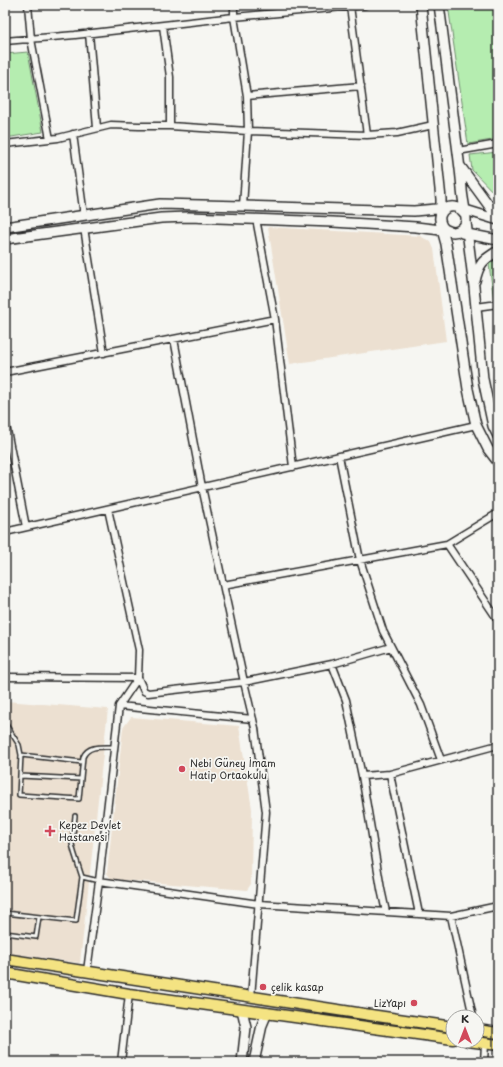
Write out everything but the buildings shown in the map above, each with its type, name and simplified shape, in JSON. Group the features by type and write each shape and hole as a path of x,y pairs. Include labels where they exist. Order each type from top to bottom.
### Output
{"main road":[{"path":"5,959 377,1016 445,1025"},
{"path":"5,973 129,994 445,1038"},
{"path":"485,1031 498,1033"},
{"path":"485,1044 498,1045"}],"street":[{"path":"28,5 32,39 50,139"},
{"path":"234,5 234,17 248,96 248,131 242,206"},
{"path":"5,41 89,34 234,17 365,5"},
{"path":"421,5 441,199 445,221 446,244 468,389 476,425 488,449 498,462"},
{"path":"439,5 460,165 463,213 474,287 484,379 498,436"},
{"path":"350,6 367,135"},
{"path":"162,26 170,77 170,126"},
{"path":"89,34 97,128"},
{"path":"248,96 361,86"},
{"path":"5,144 50,139 110,125 170,126 248,131 367,135 397,133 433,125"},
{"path":"73,134 84,216"},
{"path":"458,151 498,144"},
{"path":"460,165 498,219"},
{"path":"5,227 160,204 414,211 445,221 461,229 463,213"},
{"path":"445,221 455,206 463,213 498,219"},
{"path":"5,239 161,218 188,216 416,227 445,221 467,234 498,240"},
{"path":"257,224 275,320 293,467"},
{"path":"84,228 104,353"},
{"path":"474,287 476,275 480,265 488,257 498,251"},
{"path":"476,307 498,304"},
{"path":"5,372 275,320"},
{"path":"174,339 202,487 255,728 266,812 251,997"},
{"path":"5,420 26,528"},
{"path":"5,532 476,425"},
{"path":"339,456 360,560 383,631 421,705 442,760"},
{"path":"108,509 139,650 138,678 144,691 148,693 244,682 332,664 391,647"},
{"path":"223,585 447,544 498,513"},
{"path":"447,544 498,620"},
{"path":"332,664 346,700 362,776 386,912"},
{"path":"5,678 138,678"},
{"path":"87,971 119,706 138,678"},
{"path":"119,706 253,719"},
{"path":"362,776 390,774 498,745"},
{"path":"390,774 419,914"},
{"path":"99,881 259,904 386,912 451,916 498,906"},
{"path":"451,916 471,1009"},
{"path":"121,1062 129,994"},
{"path":"242,1010 246,1027 242,1062"},
{"path":"254,1062 262,1025 267,1013"},
{"path":"484,1062 485,1049"}],"lane":[{"path":"5,723 19,745 21,755 19,795 79,799 84,754 90,749 98,746 114,747"},
{"path":"21,755 82,762"},
{"path":"20,776 81,779"},
{"path":"5,913 76,921 82,878 72,844 75,816"},
{"path":"82,878 99,881"},
{"path":"5,933 36,937 39,917"}],"shaded area":[{"path":"268,227 420,236 431,242 434,249 446,341 290,364"},
{"name":"Kepez Devlet Hastanesi","path":"5,701 108,709 80,963 5,953"},
{"name":"Nebi Güney İmam Hatip Ortaokulu","path":"131,717 239,726 252,809 251,884 247,890 111,879 107,873 123,728"}],"green space":[{"path":"448,5 498,5 498,139 468,144"},
{"path":"28,52 43,132 5,138 5,54"},
{"path":"498,152 498,197 472,170 470,155"},
{"path":"498,258 498,300 494,301 489,264"}],"place":[{"name":"Nebi Güney İmam Hatip Ortaokulu","path":"182,769"},
{"name":"Kepez Devlet Hastanesi","path":"50,831"},
{"name":"çelik kasap","path":"263,987"},
{"name":"LizYapı","path":"414,1003"}]}
